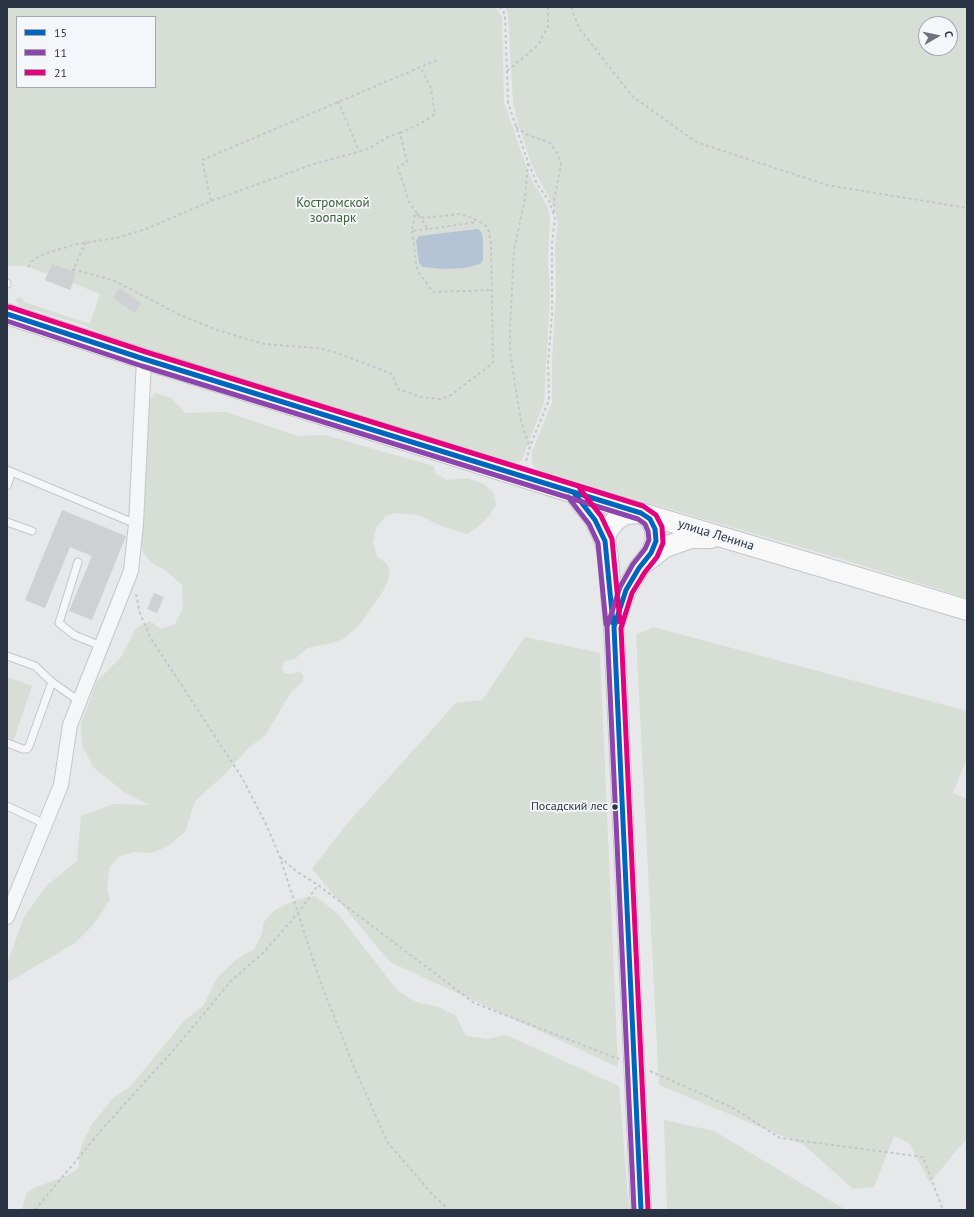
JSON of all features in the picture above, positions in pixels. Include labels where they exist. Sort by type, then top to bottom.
[{"type":"main road","name":"улица Ленина","points":[[7,314],[144,359],[574,493],[967,610]]},
{"type":"main road","points":[[574,493],[595,520],[605,541],[608,558],[614,627],[641,1210]]},
{"type":"main road","points":[[605,541],[607,531],[615,521],[625,514],[641,513],[650,520],[655,529],[656,541],[651,553],[639,568],[626,590],[614,627]]},
{"type":"main road","points":[[639,568],[666,547],[691,538],[723,537]]},
{"type":"street","points":[[7,917],[61,785],[70,725],[131,571],[136,524],[144,359]]},
{"type":"lane","points":[[7,486],[9,471],[136,524]]},
{"type":"lane","points":[[7,522],[32,531]]},
{"type":"lane","points":[[78,562],[59,623],[74,635],[101,646]]},
{"type":"lane","points":[[7,656],[35,666],[52,682],[79,701]]},
{"type":"lane","points":[[7,743],[27,749],[52,682]]},
{"type":"lane","points":[[7,806],[45,824]]},
{"type":"path","points":[[499,7],[503,10],[504,16],[508,103],[528,162],[537,184],[549,201],[555,218]]},
{"type":"path","points":[[507,71],[538,45],[545,35],[548,26],[548,7]]},
{"type":"path","points":[[571,7],[579,28],[632,96],[696,142],[827,185],[967,208]]},
{"type":"path","points":[[211,201],[202,160],[437,60]]},
{"type":"path","points":[[28,266],[39,256],[66,247],[87,242],[116,238],[146,229],[211,201],[311,165],[359,150],[368,149],[388,137],[420,124],[435,114],[431,88],[420,67]]},
{"type":"path","points":[[338,101],[359,150]]},
{"type":"path","points":[[516,127],[526,134],[550,143],[557,153],[561,164],[554,200],[555,218],[552,243],[552,315],[548,362],[549,400],[530,446],[523,477]]},
{"type":"path","points":[[400,133],[407,162],[398,167],[409,202],[415,213],[428,229]]},
{"type":"path","points":[[528,162],[525,199],[517,233],[514,256],[510,352],[520,413],[530,446]]},
{"type":"path","points":[[87,242],[72,270],[115,281],[180,315],[220,331],[264,344],[318,348],[335,352],[392,374],[398,389],[441,399],[451,395],[493,363],[490,234],[484,224],[460,214],[424,218],[415,213]]},
{"type":"path","points":[[415,213],[412,232],[417,270],[433,292],[491,290]]},
{"type":"path","points":[[412,232],[477,222]]},
{"type":"path","points":[[131,571],[140,613],[150,637],[241,776],[265,822],[280,857],[319,978],[354,1067],[388,1143],[432,1194],[448,1210]]},
{"type":"path","points":[[280,857],[296,871],[318,885],[474,1003],[592,1050],[634,1064],[734,1108],[780,1138],[923,1157],[943,1210]]},
{"type":"path","points":[[35,1210],[104,1127],[171,1053],[230,981],[265,951],[298,913],[318,885]]},
{"type":"green space","name":"Костромской зоопарк","points":[[7,7],[495,7],[502,17],[504,103],[531,179],[547,205],[550,216],[548,261],[550,295],[544,402],[522,460],[517,464],[379,423],[172,358],[107,336],[83,325],[18,305],[15,299],[21,297],[24,302],[90,324],[100,294],[73,283],[70,290],[45,280],[48,274],[25,266],[7,266]]},
{"type":"green space","points":[[505,7],[967,7],[967,598],[838,558],[538,471],[535,468],[532,462],[532,452],[552,403],[552,361],[556,292],[555,244],[558,225],[555,209],[533,168],[518,124],[513,102],[508,14]]},
{"type":"green space","points":[[155,393],[171,398],[185,413],[226,412],[298,436],[325,435],[434,466],[436,474],[447,480],[467,478],[484,484],[494,493],[496,505],[489,516],[478,527],[467,534],[439,525],[419,515],[396,513],[386,516],[376,528],[373,543],[377,556],[387,564],[390,573],[385,588],[361,623],[345,638],[333,643],[307,648],[295,659],[284,661],[282,669],[285,673],[292,674],[299,671],[303,675],[303,681],[291,692],[265,736],[249,747],[226,773],[195,801],[185,832],[168,846],[152,853],[133,852],[118,857],[109,869],[107,889],[110,900],[94,924],[75,943],[7,983],[7,964],[24,917],[46,886],[77,861],[81,816],[114,804],[149,805],[124,792],[93,767],[82,745],[81,724],[97,681],[121,657],[136,628],[150,621],[161,629],[175,624],[183,609],[182,585],[165,570],[152,563],[142,551],[138,520],[147,403]]},
{"type":"green space","points":[[653,627],[967,711],[967,758],[953,793],[967,799],[967,1138],[930,1183],[909,1143],[894,1136],[874,1187],[853,1189],[804,1145],[659,1085],[636,635]]},
{"type":"green space","points":[[525,637],[600,653],[618,1067],[390,962],[312,869],[345,826],[456,703],[482,700]]},
{"type":"green space","points":[[7,677],[32,686],[13,742],[7,740]]},
{"type":"green space","points":[[315,896],[338,914],[397,990],[416,1002],[439,1007],[456,1016],[466,1036],[487,1039],[506,1035],[619,1086],[629,1210],[22,1210],[26,1194],[36,1187],[67,1176],[79,1168],[79,1155],[83,1142],[92,1124],[113,1098],[130,1087],[184,1021],[203,1006],[218,977],[236,960],[254,949],[261,936],[264,922],[275,910],[298,899]]},
{"type":"green space","points":[[664,1120],[714,1131],[846,1210],[667,1210]]},
{"type":"water","points":[[478,229],[482,233],[483,240],[483,260],[480,264],[465,268],[442,269],[423,267],[419,263],[416,241],[419,236]]},
{"type":"building","points":[[52,264],[76,273],[70,290],[45,280]]},
{"type":"building","points":[[119,288],[141,303],[135,313],[113,298]]},
{"type":"building","points":[[62,510],[126,536],[92,620],[69,611],[92,556],[70,547],[45,608],[25,600]]},
{"type":"building","points":[[154,593],[164,597],[157,613],[147,609]]},
{"type":"transit line","name":"21","points":[[9,307],[146,352],[643,506],[656,515],[662,527],[663,543],[657,557],[645,572],[632,593],[621,628],[648,1210]]},
{"type":"transit line","name":"15","points":[[7,314],[144,359],[641,513],[650,519],[655,529],[656,541],[651,553],[639,568],[626,590],[614,627],[641,1210]]},
{"type":"transit line","name":"11","points":[[7,321],[142,366],[638,519],[645,524],[648,531],[649,540],[645,549],[633,564],[620,587],[607,627],[634,1210]]},
{"type":"transit line","name":"21","points":[[580,489],[601,516],[612,539],[620,622]]},
{"type":"transit line","name":"15","points":[[574,493],[595,520],[605,541],[613,623]]},
{"type":"transit line","name":"11","points":[[568,497],[589,524],[598,543],[606,624]]},
{"type":"place","name":"Посадский лес","points":[[615,807]]}]
